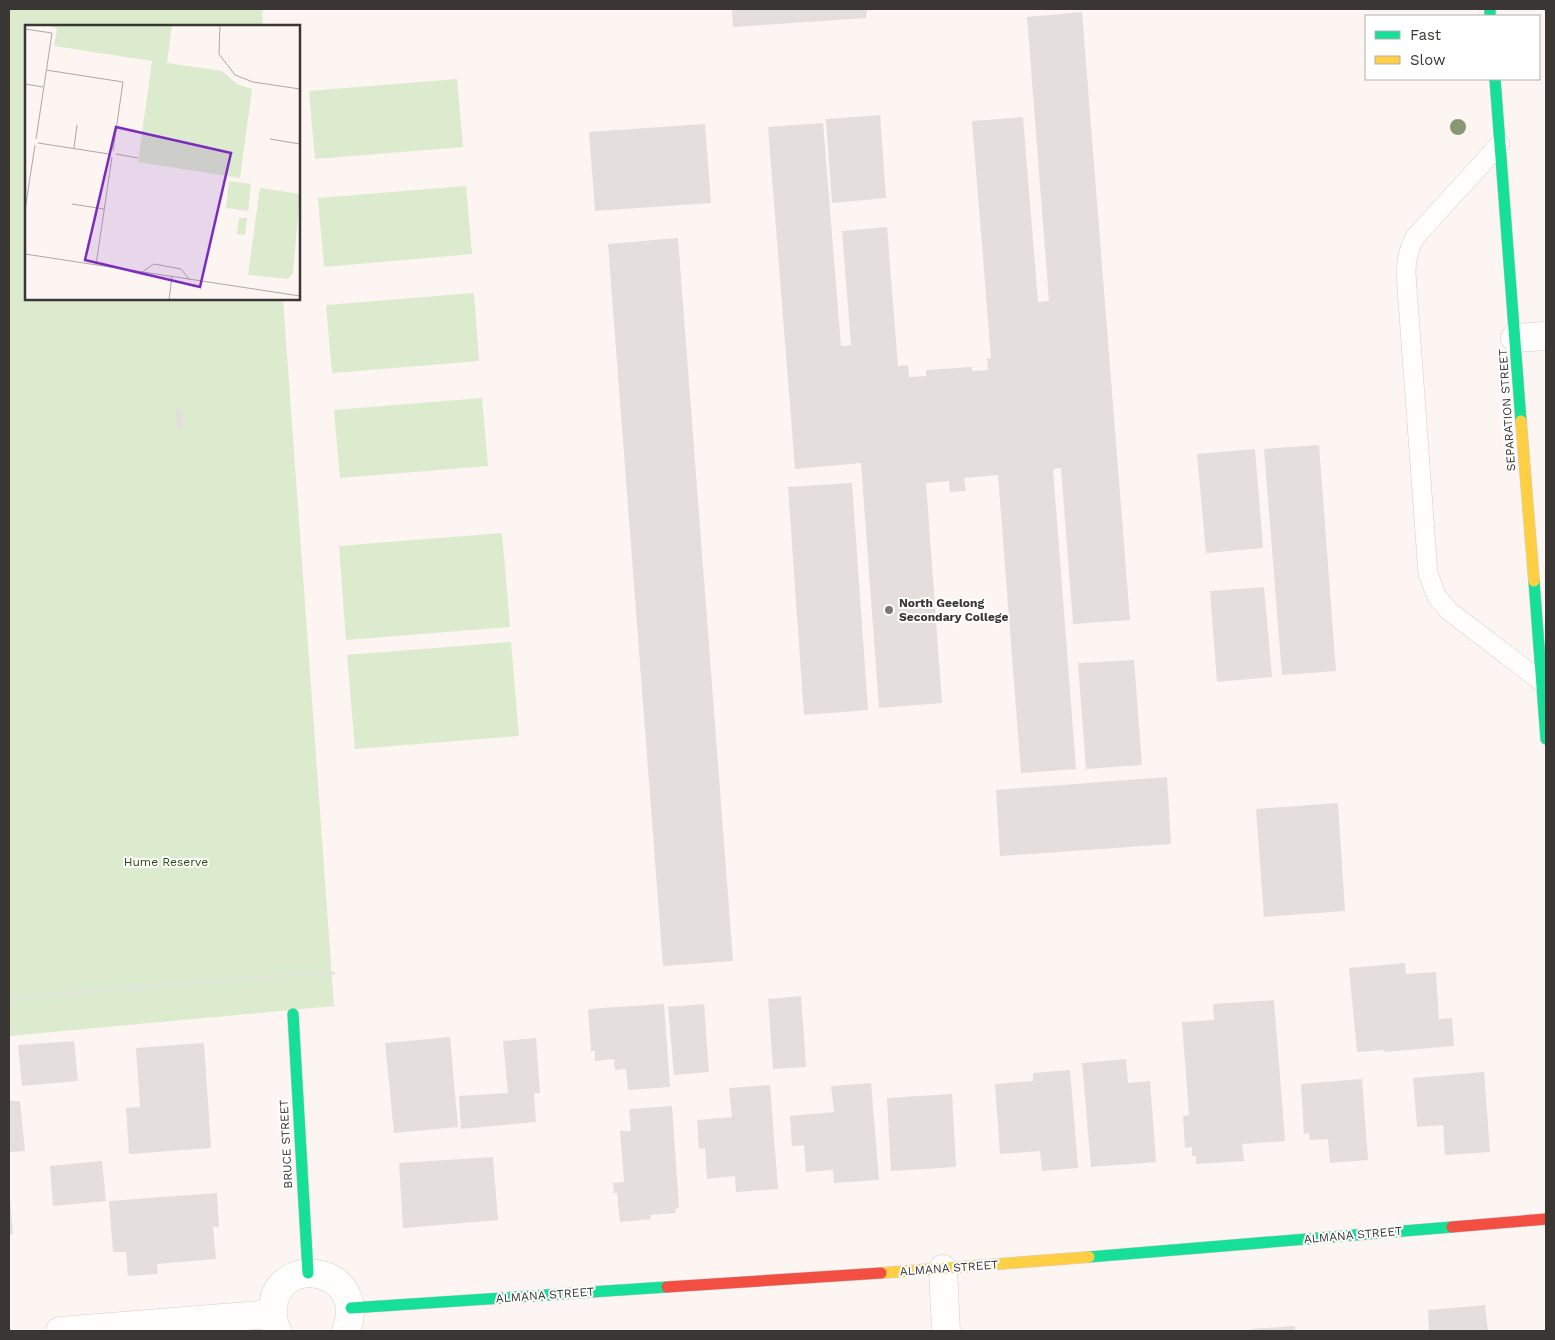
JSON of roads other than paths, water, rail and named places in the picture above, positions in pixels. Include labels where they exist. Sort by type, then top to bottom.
[{"type":"street","name":"SEPARATION STREET","points":[[1495,80],[1546,738]]},
{"type":"street","points":[[1515,338],[1546,336]]},
{"type":"street","name":"BRUCE STREET","points":[[293,1014],[308,1273]]},
{"type":"street","name":"ALMANA STREET","points":[[348,1320],[942,1268],[1546,1219]]},
{"type":"street","points":[[942,1268],[946,1331]]},
{"type":"street","points":[[60,1331],[275,1323],[273,1302],[282,1286],[296,1275],[308,1273],[320,1273],[331,1278],[341,1286],[347,1296],[348,1320]]},
{"type":"lane","points":[[1500,144],[1416,236],[1406,258],[1428,574],[1437,597],[1449,612],[1542,682]]},
{"type":"place","name":"North Geelong Secondary College","points":[[889,610]]},
{"type":"park label","name":"Hume Reserve","points":[[166,862]]}]
